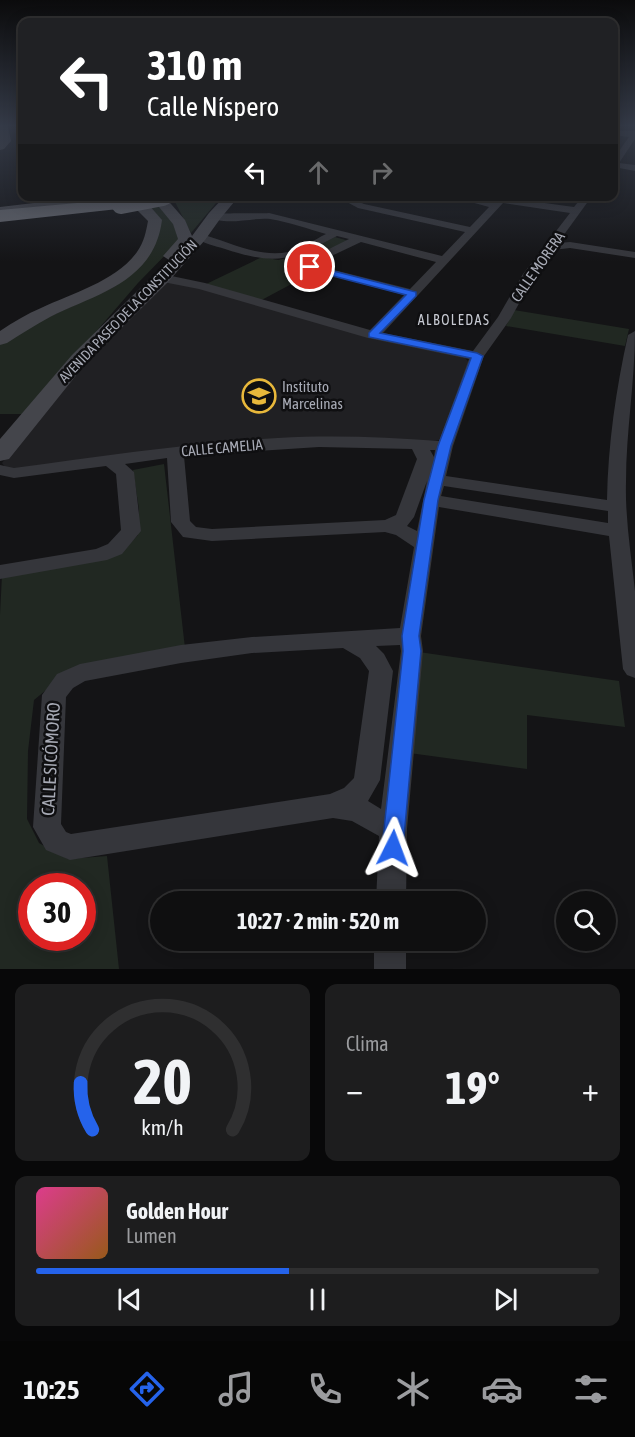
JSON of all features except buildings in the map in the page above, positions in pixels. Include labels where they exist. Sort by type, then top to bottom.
[{"type":"highway","points":[[1,214],[135,201]]},
{"type":"street","points":[[85,211],[140,201]]},
{"type":"street","points":[[146,201],[155,220],[155,232]]},
{"type":"street","points":[[79,359],[116,313],[186,240],[180,223],[147,201]]},
{"type":"street","name":"AVENIDA PASEO DE LA CONSTITUCIÓN","points":[[0,454],[79,359],[162,278],[200,237],[214,216],[228,201]]},
{"type":"street","points":[[350,201],[361,206],[471,230]]},
{"type":"street","points":[[373,335],[501,201],[583,204]]},
{"type":"street","points":[[559,201],[583,204]]},
{"type":"street","name":"CALLE MORERA","points":[[391,891],[393,830],[412,651],[410,636],[431,500],[445,446],[477,356],[504,318],[527,277],[583,204]]},
{"type":"street","points":[[1,214],[85,211],[122,214],[137,220],[155,232]]},
{"type":"street","points":[[214,216],[246,218],[269,216],[444,260]]},
{"type":"street","name":"AVENIDA PASEO DE LA CONSTITUCIÓN","points":[[0,339],[46,312],[92,294],[132,267],[155,232]]},
{"type":"street","points":[[200,237],[256,254],[277,256],[292,254],[336,233]]},
{"type":"street","points":[[359,239],[319,258],[310,267],[412,294]]},
{"type":"street","points":[[557,240],[635,249]]},
{"type":"street","points":[[557,240],[570,245],[635,255]]},
{"type":"street","points":[[162,278],[201,286],[373,335],[477,356]]},
{"type":"street","points":[[635,335],[619,419],[618,507],[618,531],[635,669]]},
{"type":"street","points":[[0,421],[25,424]]},
{"type":"street","name":"CALLE CAMELIA","points":[[5,475],[175,452],[279,443],[445,446]]},
{"type":"street","points":[[175,452],[181,522],[190,533],[212,535],[385,526],[399,523],[409,510],[426,459],[418,444]]},
{"type":"street","points":[[0,572],[100,555],[115,549],[131,531],[125,472],[110,461]]},
{"type":"street","points":[[437,480],[618,507]]},
{"type":"street","points":[[431,500],[618,531]]},
{"type":"street","points":[[385,526],[403,531],[425,545]]},
{"type":"street","name":"CALLE SICÓMORO","points":[[393,830],[356,809],[333,806],[70,847],[56,841],[47,827],[54,695],[65,681],[80,673],[181,654],[252,645],[410,636]]},
{"type":"street","points":[[333,806],[354,797],[363,789],[367,780],[381,671],[378,662],[370,653],[361,646],[346,640]]},
{"type":"street","points":[[390,951],[390,969]]},
{"type":"shaded area","points":[[178,201],[218,201],[191,233],[175,202]]},
{"type":"shaded area","points":[[160,202],[170,213],[179,241],[138,283],[25,414],[0,414],[0,345],[23,329],[114,287],[133,269],[153,240],[149,204]]},
{"type":"shaded area","points":[[335,237],[352,242],[315,257],[301,267],[314,272],[256,303],[202,286],[262,257],[278,260],[297,256]]},
{"type":"shaded area","name":"Instituto Marcelinas","points":[[163,282],[202,286],[465,358],[472,365],[442,440],[272,446],[11,475],[2,463],[87,360]]},
{"type":"shaded area","points":[[514,310],[629,329],[625,346],[506,326]]},
{"type":"shaded area","points":[[164,464],[185,648],[57,681],[34,700],[28,751],[27,819],[39,843],[68,859],[107,856],[119,969],[0,969],[2,575],[124,550],[138,535],[139,509],[133,470]]},
{"type":"shaded area","points":[[412,651],[619,681],[625,727],[527,715],[527,769],[402,752]]},
{"type":"place","name":"Instituto Marcelinas","points":[[259,396]]},
{"type":"district","name":"ALBOLEDAS","points":[[454,320]]},
{"type":"route","points":[[310,267],[412,294],[373,335],[477,356],[445,446],[431,500],[410,636],[412,651],[393,848]]}]
